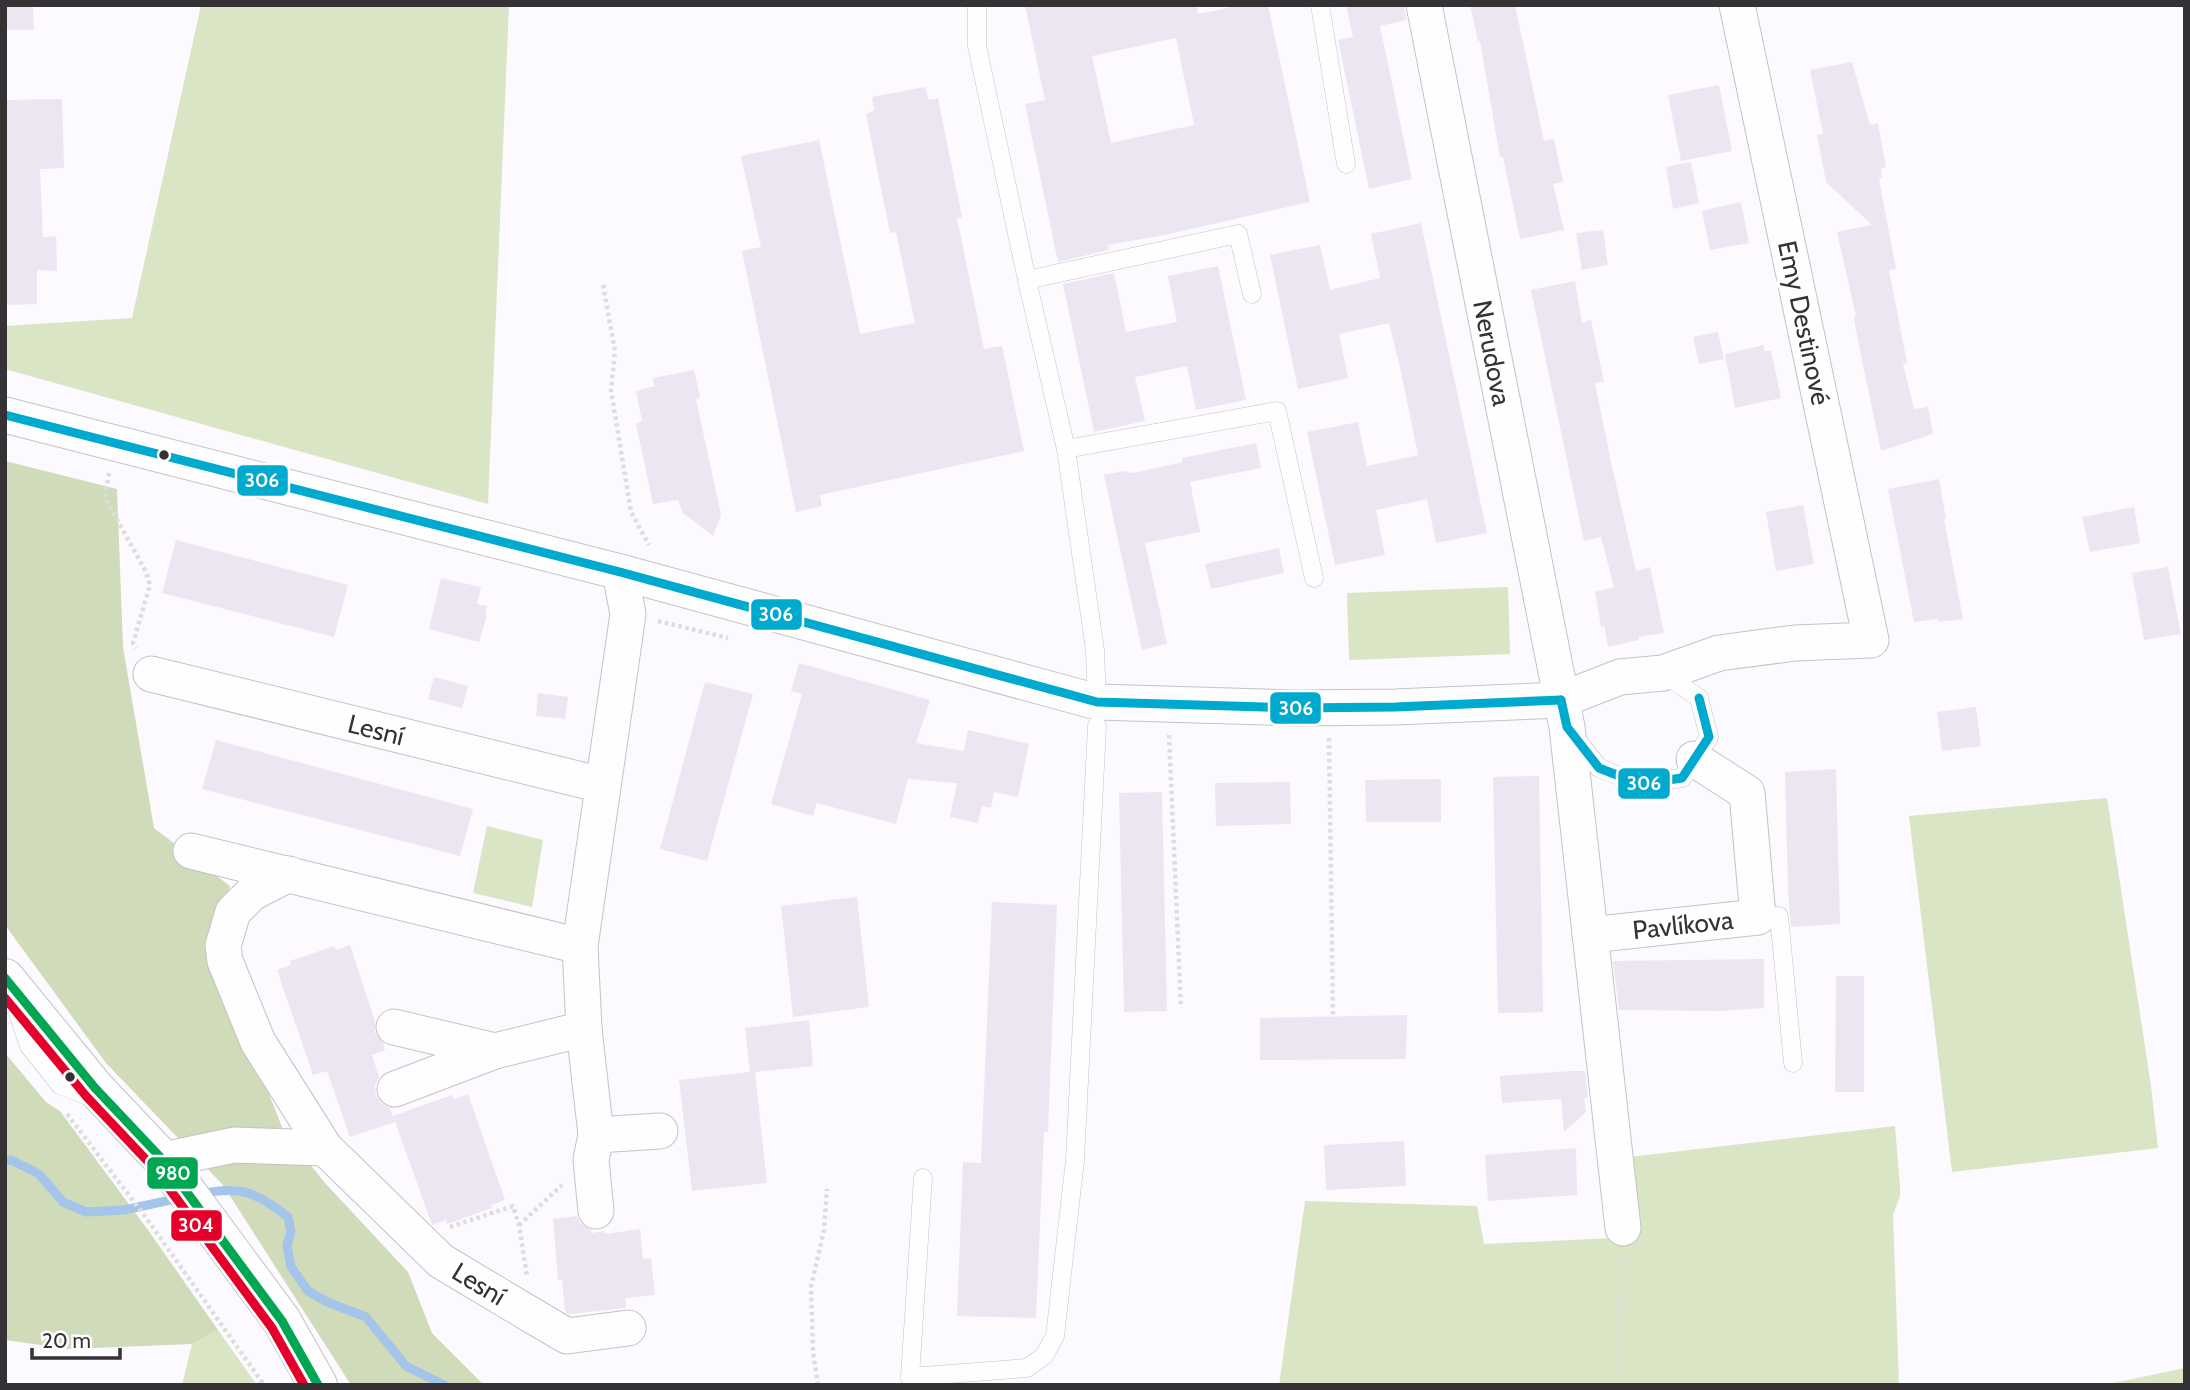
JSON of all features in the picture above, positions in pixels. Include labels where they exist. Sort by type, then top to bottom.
[{"type":"street","name":"Nerudova","points":[[1424,5],[1564,713]]},
{"type":"street","name":"Emy Destinové","points":[[1663,673],[1719,653],[1795,643],[1871,640],[1737,5]]},
{"type":"street","points":[[5,415],[620,572],[1097,714],[1382,707],[1564,713],[1620,677],[1663,673]]},
{"type":"street","points":[[596,1212],[580,946],[628,614],[620,572]]},
{"type":"street","name":"Lesní","points":[[151,674],[602,785]]},
{"type":"street","points":[[1564,713],[1623,1228]]},
{"type":"street","name":"Pavlíkova","points":[[1590,934],[1758,917],[1747,793],[1694,760]]},
{"type":"street","points":[[191,851],[580,946]]},
{"type":"street","name":"Lesní","points":[[289,874],[251,893],[233,912],[223,946],[225,961],[258,1042],[325,1148],[441,1261],[533,1316],[567,1336],[628,1328]]},
{"type":"street","points":[[7,980],[111,1105],[169,1168],[282,1321],[318,1385]]},
{"type":"street","points":[[394,1027],[495,1051]]},
{"type":"street","points":[[395,1089],[495,1051],[584,1028]]},
{"type":"street","points":[[593,1147],[660,1131]]},
{"type":"street","points":[[169,1168],[234,1145],[325,1148]]},
{"type":"lane","points":[[923,1178],[910,1377],[1027,1368],[1044,1356],[1055,1336],[1075,1160],[1097,714],[1095,650],[1066,449],[976,46],[978,5]]},
{"type":"lane","points":[[1320,5],[1346,164]]},
{"type":"lane","points":[[1027,280],[1238,234],[1252,294]]},
{"type":"lane","points":[[1066,449],[1277,411],[1314,578]]},
{"type":"lane","points":[[1564,713],[1599,768],[1640,784],[1682,778],[1709,737],[1699,698],[1663,673]]},
{"type":"lane","points":[[1758,917],[1779,916],[1793,1063]]},
{"type":"path","points":[[603,285],[615,351],[611,390],[631,512],[653,550]]},
{"type":"path","points":[[109,468],[104,498],[146,572],[150,585],[133,643],[151,674]]},
{"type":"path","points":[[1168,727],[1181,1008]]},
{"type":"path","points":[[1329,727],[1333,1017]]},
{"type":"path","points":[[519,1225],[593,1147]]},
{"type":"path","points":[[818,1385],[813,1352],[811,1287],[824,1230],[827,1189]]},
{"type":"path","points":[[129,1194],[264,1385]]},
{"type":"path","points":[[416,1239],[513,1206],[519,1225],[533,1316]]},
{"type":"path","points":[[1622,1385],[1619,1342],[1623,1228]]},
{"type":"green space","points":[[201,5],[509,5],[488,504],[5,369],[5,326],[132,318]]},
{"type":"green space","points":[[5,461],[117,489],[123,647],[154,828],[230,886],[214,940],[238,1016],[284,1132],[325,1183],[408,1272],[432,1333],[484,1385],[351,1385],[223,1185],[106,1063],[5,925]]},
{"type":"green space","points":[[1508,587],[1510,654],[1349,660],[1347,593]]},
{"type":"green space","points":[[2107,798],[2158,1148],[1952,1172],[1909,816]]},
{"type":"green space","points":[[487,826],[543,840],[532,907],[473,893]]},
{"type":"green space","points":[[5,1053],[46,1102],[60,1111],[218,1330],[192,1344],[69,1349],[5,1340]]},
{"type":"green space","points":[[1895,1126],[1900,1187],[1900,1196],[1893,1215],[1899,1385],[1279,1385],[1305,1201],[1477,1206],[1484,1244],[1634,1237],[1629,1157]]},
{"type":"green space","points":[[218,1330],[257,1385],[182,1385],[192,1344]]},
{"type":"green space","points":[[2185,1368],[2185,1385],[2104,1385]]},
{"type":"building","points":[[5,5],[33,5],[34,30],[5,30]]},
{"type":"building","points":[[1025,5],[1197,5],[1198,14],[1242,5],[1268,5],[1310,202],[1108,245],[1109,250],[1058,262],[1025,104],[1045,100]],"holes":[[[1176,38],[1194,125],[1111,143],[1092,56]]]},
{"type":"building","points":[[1346,5],[1404,5],[1406,20],[1380,26],[1412,179],[1369,189],[1338,40],[1353,37]]},
{"type":"building","points":[[1470,5],[1515,5],[1544,141],[1554,139],[1563,182],[1553,184],[1564,230],[1520,239],[1503,157],[1500,157],[1480,41]]},
{"type":"building","points":[[1852,62],[1870,125],[1878,123],[1886,167],[1881,169],[1882,178],[1879,179],[1896,269],[1889,270],[1907,363],[1903,364],[1914,409],[1928,407],[1933,434],[1881,451],[1837,232],[1872,225],[1826,182],[1817,135],[1823,134],[1810,70]]},
{"type":"building","points":[[1719,85],[1732,151],[1681,161],[1668,95]]},
{"type":"building","points":[[925,87],[929,100],[938,98],[962,217],[957,218],[984,349],[1002,346],[1024,451],[820,495],[822,506],[796,512],[742,251],[761,247],[741,156],[819,140],[860,334],[915,323],[896,232],[890,233],[866,114],[874,110],[872,97]]},
{"type":"building","points":[[62,99],[64,168],[40,169],[43,237],[56,236],[57,271],[37,270],[37,304],[5,305],[5,100]]},
{"type":"building","points":[[1691,162],[1699,203],[1673,209],[1666,167]]},
{"type":"building","points":[[1741,202],[1749,243],[1710,250],[1702,211]]},
{"type":"building","points":[[1421,223],[1487,533],[1436,543],[1427,499],[1376,510],[1385,555],[1335,565],[1307,432],[1358,422],[1367,466],[1418,455],[1400,367],[1389,323],[1339,334],[1348,378],[1298,389],[1270,255],[1320,245],[1330,290],[1380,278],[1371,234]]},
{"type":"building","points":[[1603,230],[1608,265],[1582,270],[1576,233]]},
{"type":"building","points":[[1218,266],[1246,400],[1196,410],[1187,366],[1135,377],[1145,421],[1094,432],[1063,284],[1114,273],[1126,332],[1177,322],[1168,276]]},
{"type":"building","points":[[1575,281],[1582,323],[1591,320],[1604,382],[1595,383],[1636,571],[1650,567],[1664,633],[1639,637],[1639,640],[1608,647],[1604,626],[1601,627],[1595,592],[1614,587],[1601,537],[1584,541],[1531,290]]},
{"type":"building","points":[[1718,332],[1724,359],[1699,364],[1693,337]]},
{"type":"building","points":[[1764,345],[1764,351],[1771,351],[1781,398],[1735,408],[1725,354]]},
{"type":"building","points":[[694,370],[700,397],[696,399],[721,515],[713,536],[683,513],[678,500],[653,504],[636,424],[642,421],[636,391],[655,386],[653,378]]},
{"type":"building","points":[[1256,443],[1261,468],[1190,482],[1200,532],[1145,543],[1167,644],[1142,650],[1104,475],[1124,471],[1133,473],[1183,462],[1182,458]]},
{"type":"building","points":[[1939,479],[1963,619],[1914,622],[1888,489]]},
{"type":"building","points":[[1803,505],[1814,564],[1776,571],[1766,512]]},
{"type":"building","points":[[2134,507],[2140,543],[2090,552],[2082,517]]},
{"type":"building","points":[[176,540],[348,585],[334,637],[162,593]]},
{"type":"building","points":[[1279,548],[1284,573],[1211,589],[1205,564]]},
{"type":"building","points":[[2168,567],[2181,634],[2144,640],[2132,573]]},
{"type":"building","points":[[441,578],[481,587],[477,604],[487,606],[487,615],[479,642],[429,629]]},
{"type":"building","points":[[799,663],[930,700],[916,743],[964,751],[968,730],[1029,744],[1018,797],[994,792],[991,808],[982,806],[978,823],[950,817],[957,783],[908,779],[896,824],[817,803],[813,816],[771,804],[802,694],[791,691]]},
{"type":"building","points":[[434,677],[468,686],[462,708],[428,699]]},
{"type":"building","points":[[705,682],[753,694],[707,861],[660,849]]},
{"type":"building","points":[[538,693],[568,697],[565,719],[536,716]]},
{"type":"building","points":[[1976,707],[1981,746],[1942,751],[1937,712]]},
{"type":"building","points":[[216,740],[473,809],[460,856],[202,789]]},
{"type":"building","points":[[1836,769],[1840,924],[1791,927],[1785,772]]},
{"type":"building","points":[[1539,776],[1543,1012],[1498,1013],[1493,777]]},
{"type":"building","points":[[1441,779],[1441,822],[1366,822],[1365,780]]},
{"type":"building","points":[[1290,782],[1291,824],[1216,826],[1215,783]]},
{"type":"building","points":[[1162,792],[1167,1011],[1124,1012],[1119,793]]},
{"type":"building","points":[[857,897],[869,1007],[793,1017],[781,906]]},
{"type":"building","points":[[992,902],[1057,905],[1048,1132],[1044,1132],[1036,1318],[957,1316],[963,1162],[981,1163]]},
{"type":"building","points":[[350,945],[375,1021],[375,1033],[385,1050],[372,1055],[379,1077],[375,1085],[376,1095],[382,1104],[390,1108],[395,1122],[350,1137],[327,1071],[313,1075],[277,970],[291,965],[290,961],[334,946],[336,950]]},
{"type":"building","points":[[1764,959],[1764,1008],[1721,1011],[1619,1010],[1613,961]]},
{"type":"building","points":[[1836,976],[1864,976],[1864,1092],[1835,1092]]},
{"type":"building","points":[[1407,1015],[1406,1059],[1260,1060],[1260,1018]]},
{"type":"building","points":[[809,1020],[813,1066],[755,1072],[767,1183],[692,1191],[679,1080],[750,1072],[745,1028]]},
{"type":"building","points":[[1585,1071],[1588,1098],[1584,1098],[1586,1112],[1564,1132],[1561,1099],[1502,1103],[1500,1076]]},
{"type":"building","points":[[468,1094],[505,1200],[491,1205],[492,1208],[447,1224],[446,1220],[432,1225],[393,1116],[452,1095],[454,1099]]},
{"type":"building","points":[[1404,1141],[1406,1186],[1326,1190],[1324,1145]]},
{"type":"building","points":[[1576,1148],[1577,1195],[1488,1201],[1485,1155]]},
{"type":"building","points":[[577,1216],[580,1223],[591,1230],[591,1233],[604,1231],[605,1234],[640,1229],[643,1259],[651,1258],[655,1295],[625,1298],[626,1308],[570,1314],[565,1312],[562,1280],[558,1280],[553,1219]]},
{"type":"waterway","points":[[5,1161],[11,1160],[39,1174],[63,1202],[86,1212],[124,1210],[180,1198]]},
{"type":"waterway","points":[[201,1194],[227,1190],[248,1193],[288,1217],[291,1232],[287,1245],[291,1267],[308,1291],[327,1302],[366,1317],[406,1366],[444,1385]]},
{"type":"transit line","name":"306","points":[[5,415],[620,572],[1097,702],[1294,708],[1561,700]]},
{"type":"transit line","name":"306","points":[[1561,700],[1567,727],[1599,768],[1640,784],[1682,778],[1709,737],[1699,698]]},
{"type":"transit line","name":"980","points":[[5,978],[95,1088],[163,1160],[282,1321],[318,1385]]},
{"type":"transit line","name":"304","points":[[5,998],[86,1096],[154,1168],[272,1328],[304,1385]]}]
